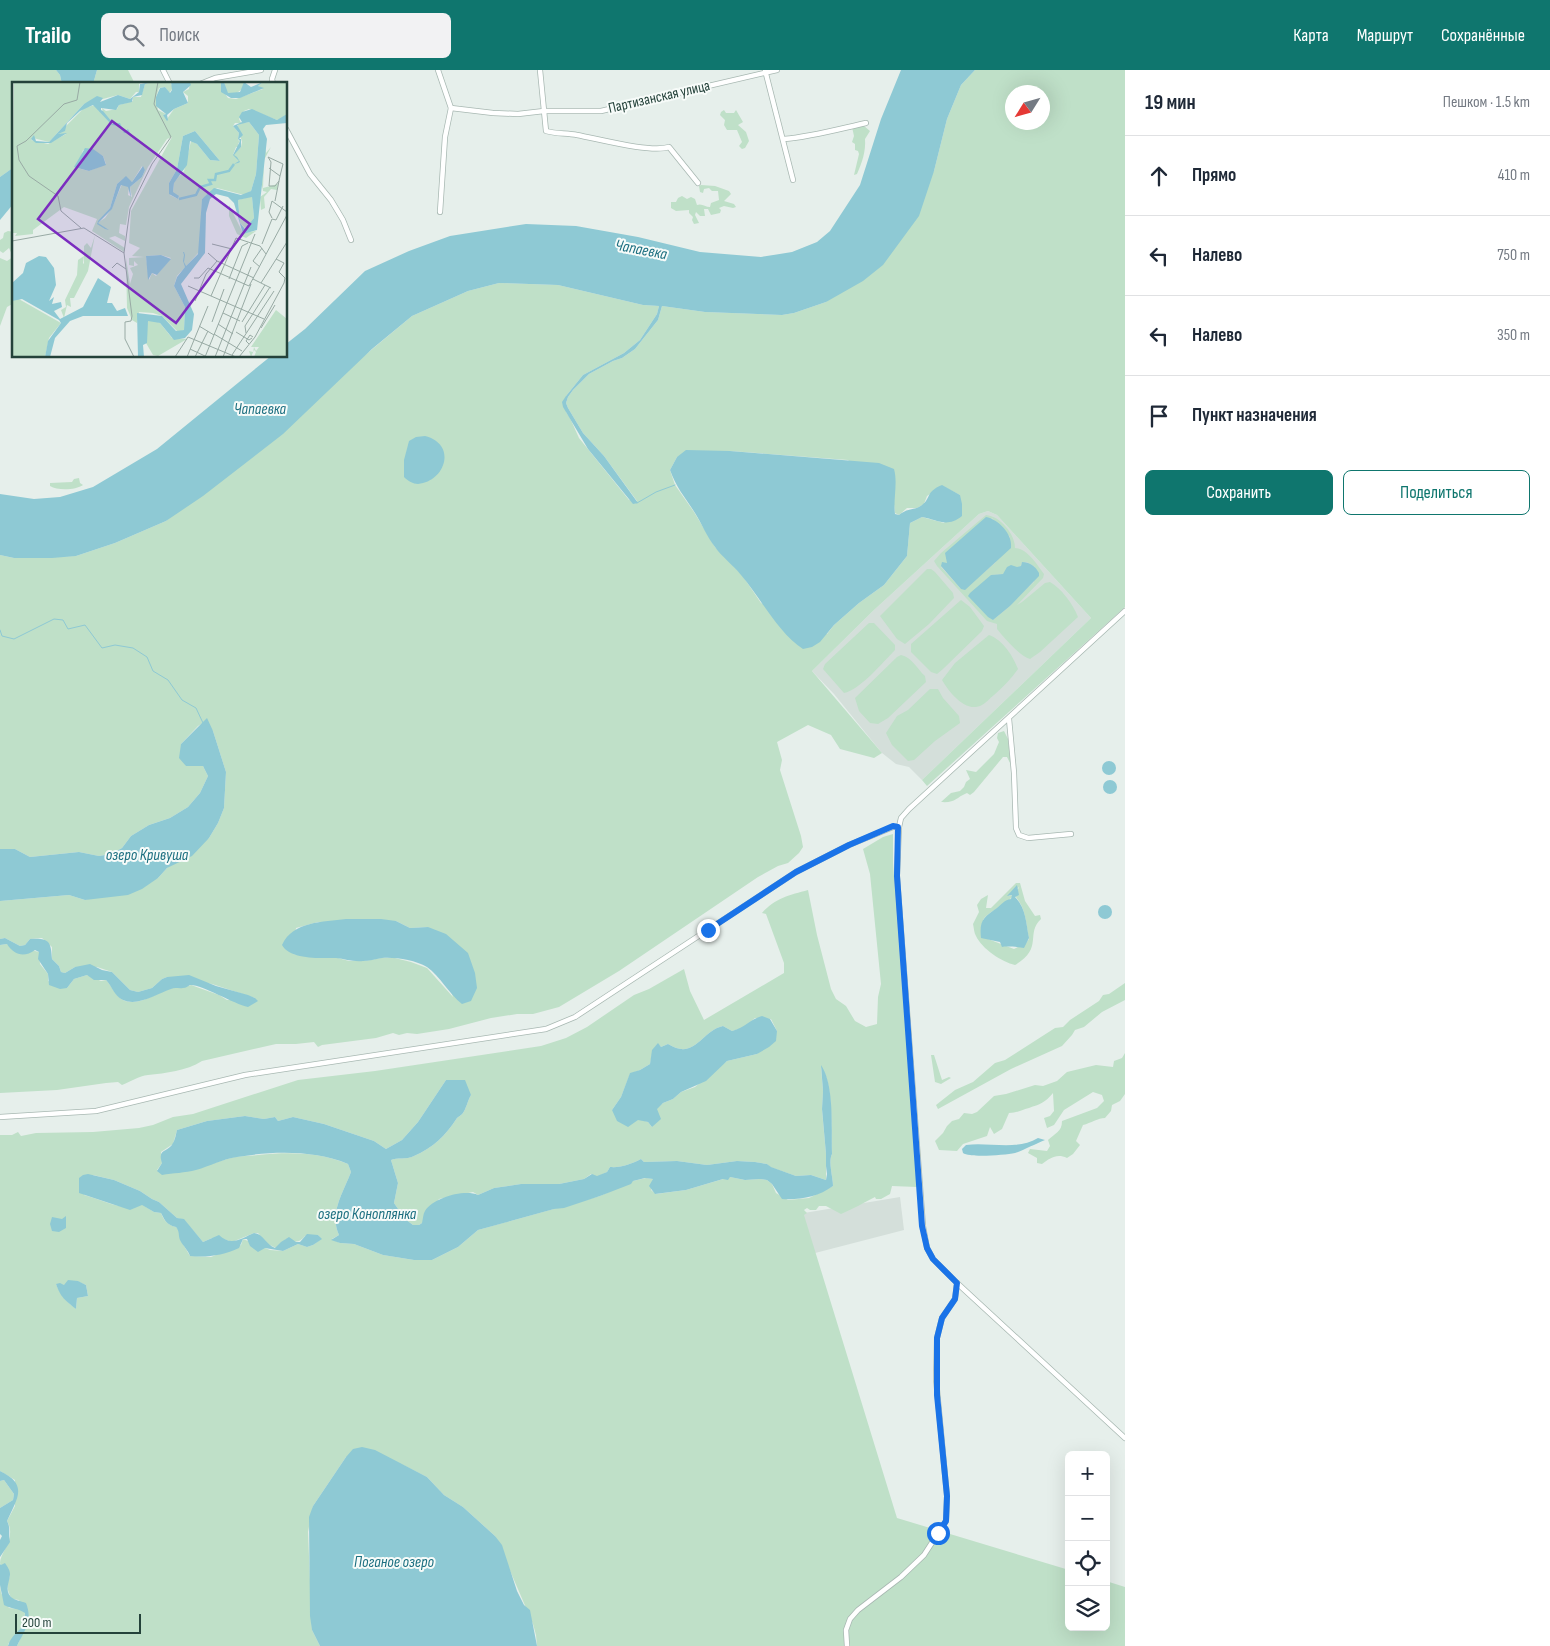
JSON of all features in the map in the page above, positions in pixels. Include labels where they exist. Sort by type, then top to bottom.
[{"type":"street","points":[[163,70],[169,82]]},
{"type":"street","points":[[205,82],[215,78],[261,70]]},
{"type":"street","points":[[273,82],[275,70]]},
{"type":"street","points":[[438,70],[450,108],[445,137],[440,212]]},
{"type":"street","points":[[540,70],[546,132],[578,135],[638,147],[659,149],[669,147],[698,183]]},
{"type":"street","name":"Партизанская улица","points":[[450,108],[493,114],[601,111],[766,71],[777,70]]},
{"type":"street","points":[[766,71],[793,180]]},
{"type":"street","points":[[784,139],[802,138],[821,132],[866,123]]},
{"type":"street","points":[[288,132],[310,174],[340,214],[351,240]]},
{"type":"street","points":[[1125,611],[901,818],[898,827],[897,876],[922,1226],[927,1248],[933,1259],[957,1283],[1125,1438]]},
{"type":"street","points":[[1009,719],[1014,773],[1016,828],[1020,835],[1028,838],[1070,834]]},
{"type":"street","points":[[0,1117],[96,1111],[245,1075],[546,1029],[575,1017],[796,872],[849,845],[893,826],[898,827]]},
{"type":"street","points":[[847,1646],[846,1630],[850,1619],[858,1610],[900,1578],[924,1556],[946,1521],[947,1496],[936,1379],[937,1338],[942,1318],[955,1299],[957,1283]]},
{"type":"shaded area","points":[[988,511],[997,515],[1091,618],[922,780],[909,767],[896,764],[882,753],[834,694],[812,671],[874,610],[979,514]]},
{"type":"shaded area","points":[[900,1197],[904,1230],[638,1299],[618,1244]]},
{"type":"green space","points":[[0,70],[56,70],[60,75],[62,82],[12,82],[12,168],[0,177]]},
{"type":"green space","points":[[97,70],[128,70],[134,82],[94,82]]},
{"type":"green space","points":[[975,70],[1125,70],[1125,607],[927,786],[922,780],[1091,618],[997,515],[988,511],[979,514],[874,610],[812,671],[882,753],[874,758],[840,749],[831,735],[808,725],[777,742],[782,760],[780,770],[801,836],[803,847],[799,853],[788,863],[778,866],[758,877],[619,971],[559,1007],[533,1014],[517,1014],[491,1018],[449,1029],[417,1034],[407,1033],[399,1035],[393,1033],[376,1038],[318,1047],[314,1042],[276,1044],[202,1061],[176,1071],[145,1076],[122,1085],[118,1082],[57,1090],[0,1093],[0,945],[7,944],[39,952],[40,964],[48,974],[48,981],[67,988],[74,979],[87,975],[101,981],[106,980],[118,996],[129,1002],[142,1001],[172,988],[191,985],[219,995],[227,1000],[255,998],[212,984],[176,977],[167,977],[152,988],[138,992],[130,990],[112,972],[97,967],[75,967],[65,973],[61,972],[59,966],[52,959],[52,947],[42,938],[30,939],[25,945],[20,946],[5,938],[0,939],[0,901],[69,895],[85,900],[158,878],[167,868],[209,838],[224,808],[226,772],[213,731],[203,723],[181,744],[186,766],[203,766],[208,776],[200,793],[188,807],[170,818],[149,825],[131,836],[122,848],[111,854],[99,856],[79,852],[30,857],[15,849],[0,849],[0,555],[14,558],[76,556],[115,543],[166,521],[412,316],[468,291],[499,283],[558,285],[643,305],[659,306],[657,314],[640,340],[624,353],[583,375],[566,396],[566,403],[573,390],[589,374],[622,358],[635,349],[658,320],[662,306],[705,312],[782,315],[826,302],[934,171],[947,119],[961,85]],"holes":[[[566,403],[583,433],[604,456],[637,501],[629,500],[579,438],[566,412]],[[730,451],[848,460],[894,504],[895,513],[899,515],[907,508],[917,508],[924,504],[927,496],[942,486],[960,495],[944,523],[922,517],[910,523],[907,556],[884,585],[859,603],[834,625],[827,634],[761,603],[742,575],[715,547],[675,485],[670,470],[677,457]],[[396,921],[410,928],[428,927],[453,997],[427,968],[411,962],[395,958],[349,961],[338,958],[293,954],[296,928],[318,922]]]},
{"type":"green space","points":[[724,110],[726,113],[734,113],[736,110],[743,122],[738,125],[746,132],[749,141],[745,148],[742,149],[739,146],[742,142],[737,130],[727,130],[724,125],[725,120],[720,115]]},
{"type":"green space","points":[[864,126],[870,131],[865,139],[861,166],[857,174],[854,175],[859,154],[855,150],[855,144],[852,142],[854,136],[852,127]]},
{"type":"green space","points":[[699,186],[715,186],[729,191],[731,194],[724,201],[734,204],[736,207],[724,206],[719,208],[721,210],[720,213],[711,215],[708,209],[704,209],[705,216],[700,216],[696,212],[695,215],[699,223],[694,224],[689,210],[676,211],[671,208],[671,202],[676,202],[682,196],[687,199],[691,197],[695,199],[697,205],[700,204],[708,207],[710,207],[711,203],[719,200],[718,191],[712,191],[709,188],[704,189],[703,193],[700,192]]},
{"type":"green space","points":[[12,232],[12,255],[9,248],[3,253],[0,251],[0,240],[3,238],[4,233]]},
{"type":"green space","points":[[0,258],[7,261],[12,258],[12,304],[7,307],[0,326]]},
{"type":"green space","points":[[79,478],[80,483],[83,485],[76,488],[62,489],[50,486],[50,483],[72,482],[74,479]]},
{"type":"green space","points":[[986,515],[991,516],[1001,522],[1010,532],[1015,548],[1028,554],[1044,574],[1043,578],[1017,605],[1045,583],[1050,582],[1066,597],[1078,617],[1030,659],[1017,651],[997,629],[997,624],[987,621],[937,566],[934,561]],"holes":[[[992,518],[1010,537],[995,563],[968,586],[961,589],[941,567]],[[1022,562],[1027,562],[1035,567],[1034,582],[993,620],[991,575],[1003,574],[1006,571],[1021,566]]]},
{"type":"green space","points":[[927,569],[935,572],[953,593],[954,598],[929,624],[905,644],[897,639],[880,616]]},
{"type":"green space","points":[[961,600],[970,607],[984,626],[982,631],[937,674],[931,672],[911,652],[911,644]]},
{"type":"green space","points":[[869,623],[874,623],[895,645],[895,650],[857,687],[844,693],[823,669],[825,664]]},
{"type":"green space","points":[[989,635],[1007,649],[1018,669],[1004,686],[985,703],[976,707],[970,707],[954,696],[942,680],[955,663]]},
{"type":"green space","points":[[901,655],[908,658],[914,664],[925,676],[926,682],[888,718],[878,724],[870,723],[859,711],[855,698]]},
{"type":"green space","points":[[930,689],[938,689],[943,698],[959,716],[960,723],[935,741],[914,760],[908,761],[892,745],[886,733],[897,716],[908,710]]},
{"type":"green space","points":[[1004,731],[1008,739],[1011,765],[1007,757],[1003,757],[970,795],[967,793],[953,801],[941,802],[951,793],[960,791],[964,787],[970,779],[966,770],[976,772],[994,754],[999,742],[997,738],[998,733]]},
{"type":"green space","points":[[893,834],[893,863],[917,1187],[892,1186],[890,1194],[881,1199],[876,1199],[875,1197],[841,1214],[826,1206],[819,1206],[816,1210],[807,1208],[804,1210],[807,1213],[804,1215],[897,1518],[1065,1569],[1065,1631],[1110,1631],[1110,1582],[1125,1587],[1125,1646],[537,1646],[533,1624],[495,1536],[463,1507],[444,1495],[427,1477],[403,1465],[346,1457],[313,1506],[308,1532],[312,1630],[320,1646],[17,1646],[29,1621],[19,1600],[12,1599],[10,1596],[8,1582],[10,1576],[0,1563],[10,1533],[7,1521],[15,1506],[15,1480],[0,1471],[0,1135],[12,1135],[18,1132],[21,1136],[36,1133],[93,1132],[139,1128],[173,1117],[193,1114],[298,1080],[375,1071],[541,1046],[566,1038],[587,1027],[634,995],[649,989],[684,969],[690,991],[704,1020],[784,973],[784,963],[766,914],[762,913],[778,900],[808,890],[817,935],[831,989],[836,999],[846,1006],[855,1021],[866,1027],[877,1024],[878,997],[881,984],[870,874],[863,849],[883,837]],"holes":[[[755,1018],[771,1019],[777,1031],[757,1054],[727,1061],[695,1087],[681,1092],[673,1099],[663,1103],[656,1109],[652,1127],[648,1122],[612,1110],[621,1097],[630,1074],[650,1064],[653,1050],[658,1044],[661,1047],[668,1044],[685,1049],[691,1047],[715,1029],[723,1026],[732,1031],[743,1028]],[[821,1067],[825,1074],[830,1096],[833,1186],[809,1198],[788,1200],[776,1193],[772,1184],[767,1180],[745,1180],[730,1177],[686,1190],[656,1194],[651,1190],[653,1179],[646,1178],[633,1181],[600,1196],[478,1230],[458,1247],[432,1260],[414,1260],[383,1255],[354,1244],[340,1243],[332,1239],[339,1235],[336,1227],[336,1211],[351,1172],[348,1164],[337,1160],[304,1154],[270,1154],[235,1157],[188,1170],[157,1170],[162,1163],[161,1152],[173,1144],[177,1130],[207,1121],[245,1116],[264,1119],[275,1117],[278,1121],[293,1117],[324,1124],[374,1141],[386,1149],[402,1140],[418,1122],[446,1080],[471,1095],[463,1114],[457,1118],[444,1135],[421,1153],[411,1157],[391,1160],[398,1183],[394,1203],[405,1219],[413,1225],[422,1223],[439,1199],[473,1192],[478,1195],[494,1188],[521,1184],[559,1184],[584,1179],[591,1174],[597,1177],[607,1172],[610,1167],[626,1165],[641,1159],[644,1162],[677,1161],[707,1165],[737,1161],[755,1162],[767,1164],[770,1167],[796,1176],[811,1175],[826,1180]],[[93,1175],[114,1180],[140,1191],[159,1202],[177,1218],[184,1220],[203,1242],[212,1238],[232,1242],[258,1233],[266,1243],[276,1248],[286,1239],[296,1242],[305,1236],[318,1235],[321,1239],[307,1247],[298,1244],[283,1251],[270,1250],[243,1239],[241,1245],[211,1257],[190,1256],[180,1239],[179,1230],[167,1222],[161,1213],[154,1212],[141,1204],[135,1207],[121,1207],[84,1195]],[[77,1281],[86,1285],[88,1296],[77,1298],[76,1309],[64,1298],[56,1284],[64,1285]]]},
{"type":"green space","points":[[1016,883],[1020,883],[1025,901],[1035,916],[1040,915],[1041,919],[1034,930],[1032,947],[1029,953],[1015,965],[993,954],[983,946],[975,935],[973,924],[979,912],[977,905],[981,899],[988,895],[986,908],[991,908]],"holes":[[[1019,887],[1015,896],[1023,911],[1029,939],[1026,943],[1014,949],[988,939],[983,920],[1007,902],[1013,895],[1008,896]]]},
{"type":"green space","points":[[1125,983],[1125,1000],[1102,1012],[1084,1027],[1075,1030],[1062,1046],[1011,1069],[938,1109],[936,1105],[955,1090],[973,1082],[995,1063],[1005,1060],[1055,1028],[1063,1027],[1070,1020],[1099,1001],[1103,995],[1109,994]]},
{"type":"green space","points":[[1125,1053],[1125,1094],[1120,1101],[1112,1105],[1111,1111],[1105,1118],[1083,1125],[1076,1141],[1080,1145],[1067,1158],[1057,1156],[1042,1164],[1037,1163],[1037,1158],[1028,1153],[1030,1149],[1047,1151],[1050,1146],[1048,1140],[1059,1130],[1062,1121],[1097,1108],[1104,1101],[1102,1095],[1093,1092],[1064,1110],[1054,1125],[1047,1128],[1044,1118],[1050,1116],[1054,1111],[1053,1093],[1039,1104],[1009,1113],[1002,1129],[994,1134],[990,1127],[987,1136],[963,1144],[957,1151],[939,1150],[935,1141],[952,1121],[959,1119],[964,1113],[972,1114],[977,1112],[994,1096],[1035,1085],[1043,1086],[1057,1081],[1067,1072],[1096,1065],[1113,1067],[1114,1061],[1122,1058]]},
{"type":"green space","points":[[931,1055],[934,1055],[942,1080],[951,1078],[941,1084],[935,1082]]},
{"type":"green space","points":[[4,1480],[14,1494],[13,1500],[0,1508],[0,1481]]},
{"type":"green space","points":[[0,1585],[1,1593],[9,1608],[25,1612],[24,1625],[8,1646],[0,1646]]},
{"type":"water","points":[[56,70],[97,70],[94,82],[62,82],[60,75]]},
{"type":"water","name":"Чапаевка","points":[[901,70],[975,70],[961,85],[947,119],[934,171],[919,216],[883,265],[863,281],[826,302],[794,313],[782,315],[705,312],[662,306],[658,320],[635,349],[622,358],[589,374],[568,397],[566,403],[568,408],[583,433],[604,456],[638,503],[633,504],[588,449],[563,407],[562,402],[583,375],[624,353],[640,340],[657,314],[659,306],[643,305],[558,285],[499,283],[468,291],[412,316],[372,349],[283,434],[203,496],[166,521],[115,543],[76,556],[14,558],[0,555],[0,494],[34,499],[60,497],[93,487],[157,449],[269,358],[288,358],[288,342],[305,329],[365,271],[409,251],[450,236],[526,224],[576,226],[638,237],[700,252],[761,257],[792,252],[817,242],[830,231],[860,185],[881,119]]},
{"type":"water","points":[[12,168],[12,205],[0,220],[0,177]]},
{"type":"water","points":[[425,436],[435,440],[441,446],[444,462],[441,470],[435,476],[428,481],[416,484],[404,477],[404,460],[409,441],[416,437]]},
{"type":"water","points":[[686,450],[730,451],[879,463],[894,469],[896,480],[895,514],[899,515],[919,507],[925,503],[933,490],[942,485],[960,495],[962,516],[952,522],[922,517],[910,523],[907,556],[884,585],[859,603],[834,625],[820,642],[812,647],[803,649],[785,634],[741,575],[718,551],[678,488],[670,470],[677,457]]},
{"type":"water","points":[[986,517],[991,518],[1004,528],[1010,538],[1011,548],[965,590],[961,589],[941,566],[942,562],[947,563],[945,553]]},
{"type":"water","points":[[1022,562],[1034,566],[1039,576],[1010,606],[993,620],[968,596],[991,575],[1003,574],[1007,567],[1011,565],[1021,566]]},
{"type":"water","name":"озеро Кривуша","points":[[207,718],[226,772],[224,808],[209,838],[192,856],[167,868],[158,878],[142,889],[128,895],[85,900],[69,895],[0,901],[0,849],[15,849],[30,857],[79,852],[99,856],[111,854],[122,848],[131,836],[149,825],[170,818],[188,807],[200,793],[208,776],[203,766],[186,766],[179,758],[181,744]]},
{"type":"water","points":[[1106,761],[1112,761],[1116,768],[1112,775],[1106,775],[1102,771],[1102,765]]},
{"type":"water","points":[[1107,780],[1113,780],[1117,787],[1113,794],[1107,794],[1103,790],[1103,784]]},
{"type":"water","points":[[1017,885],[1019,895],[1015,897],[1023,911],[1029,938],[1024,948],[1002,947],[1000,942],[981,938],[983,920],[1003,902],[1011,899],[1012,895],[1007,896]]},
{"type":"water","points":[[1102,905],[1108,905],[1112,912],[1108,919],[1102,919],[1098,915],[1098,909]]},
{"type":"water","points":[[346,919],[396,921],[410,928],[428,927],[446,934],[468,953],[475,973],[477,988],[471,1001],[462,1004],[432,971],[417,962],[393,958],[352,961],[336,958],[306,957],[286,950],[282,945],[293,931],[301,927],[319,922]]},
{"type":"water","points":[[5,938],[20,946],[25,945],[30,939],[45,940],[50,944],[52,959],[59,966],[61,972],[65,973],[75,967],[90,964],[102,970],[112,972],[130,990],[138,992],[152,988],[167,977],[189,975],[216,986],[248,995],[258,1001],[248,1007],[190,985],[184,988],[172,988],[141,1001],[129,1002],[117,996],[106,980],[94,980],[87,975],[74,979],[67,988],[60,989],[49,985],[48,974],[38,959],[39,952],[35,950],[23,955],[16,953],[7,944],[0,945],[0,939]]},
{"type":"water","points":[[762,1016],[770,1019],[777,1031],[776,1041],[769,1047],[757,1054],[727,1061],[706,1081],[681,1092],[673,1099],[663,1103],[657,1109],[661,1119],[652,1127],[648,1122],[638,1120],[628,1127],[617,1121],[612,1110],[621,1097],[630,1073],[650,1064],[652,1050],[658,1043],[661,1047],[668,1044],[685,1049],[697,1043],[715,1029],[723,1026],[732,1031]]},
{"type":"water","name":"озеро Коноплянка","points":[[821,1065],[830,1096],[833,1186],[821,1193],[802,1198],[782,1199],[767,1180],[745,1180],[730,1177],[728,1180],[723,1179],[686,1190],[655,1194],[649,1186],[653,1179],[645,1178],[564,1208],[554,1209],[478,1230],[458,1247],[432,1260],[414,1260],[383,1255],[354,1244],[331,1240],[339,1235],[336,1227],[336,1211],[351,1172],[348,1164],[335,1159],[307,1154],[279,1153],[232,1158],[188,1172],[162,1175],[157,1171],[162,1163],[161,1155],[173,1143],[177,1130],[207,1121],[245,1116],[264,1119],[275,1117],[278,1121],[293,1117],[324,1124],[374,1141],[386,1149],[402,1140],[418,1122],[446,1080],[465,1080],[471,1095],[463,1114],[457,1118],[444,1135],[433,1145],[414,1156],[391,1160],[398,1183],[394,1203],[405,1219],[413,1225],[422,1223],[424,1212],[429,1206],[449,1196],[465,1193],[478,1195],[494,1188],[521,1184],[559,1184],[584,1179],[592,1174],[597,1176],[607,1172],[610,1167],[626,1165],[641,1159],[644,1162],[677,1161],[707,1165],[737,1161],[755,1162],[767,1164],[796,1176],[811,1175],[826,1180]]},
{"type":"water","points":[[1038,1138],[1045,1140],[1010,1154],[967,1155],[963,1153],[962,1149],[966,1145],[975,1144],[1021,1144]]},
{"type":"water","points":[[88,1174],[114,1180],[140,1191],[159,1202],[177,1218],[184,1219],[203,1242],[219,1235],[223,1239],[232,1241],[254,1233],[260,1235],[275,1248],[289,1237],[296,1242],[300,1242],[307,1234],[318,1235],[322,1239],[307,1247],[298,1244],[283,1251],[265,1248],[258,1252],[250,1246],[247,1239],[243,1239],[239,1248],[227,1252],[209,1256],[190,1256],[180,1240],[176,1227],[170,1225],[161,1213],[154,1212],[142,1205],[130,1210],[79,1193],[79,1178]]},
{"type":"water","points":[[66,1216],[66,1228],[59,1232],[52,1231],[50,1224],[52,1217],[62,1219]]},
{"type":"water","points":[[68,1280],[78,1281],[86,1285],[88,1296],[77,1298],[76,1309],[60,1293],[56,1284],[64,1285]]},
{"type":"water","name":"Поганое озеро","points":[[362,1447],[375,1450],[427,1477],[444,1495],[463,1507],[495,1536],[502,1545],[517,1591],[524,1605],[530,1610],[537,1646],[320,1646],[312,1630],[310,1616],[309,1517],[313,1506],[346,1457],[353,1449]]},
{"type":"water","points":[[0,1471],[15,1481],[18,1493],[7,1521],[10,1542],[0,1557],[0,1540],[2,1536],[0,1534],[0,1508],[13,1500],[14,1494],[4,1480],[0,1481]]},
{"type":"water","points":[[5,1563],[10,1573],[9,1594],[14,1599],[26,1603],[29,1615],[27,1625],[17,1646],[8,1646],[12,1637],[24,1625],[25,1613],[4,1605],[0,1585],[0,1564]]},
{"type":"waterway","points":[[637,503],[656,492],[675,485]]},
{"type":"waterway","points":[[0,630],[2,636],[14,639],[54,619],[63,620],[68,629],[85,625],[102,648],[115,645],[133,648],[147,657],[153,671],[168,680],[182,700],[196,708],[203,723]]},
{"type":"route","points":[[708,930],[796,872],[849,845],[893,826],[898,827],[897,876],[922,1226],[927,1248],[933,1259],[957,1283],[955,1299],[942,1318],[937,1338],[937,1395],[947,1496],[946,1521],[938,1533]]}]
